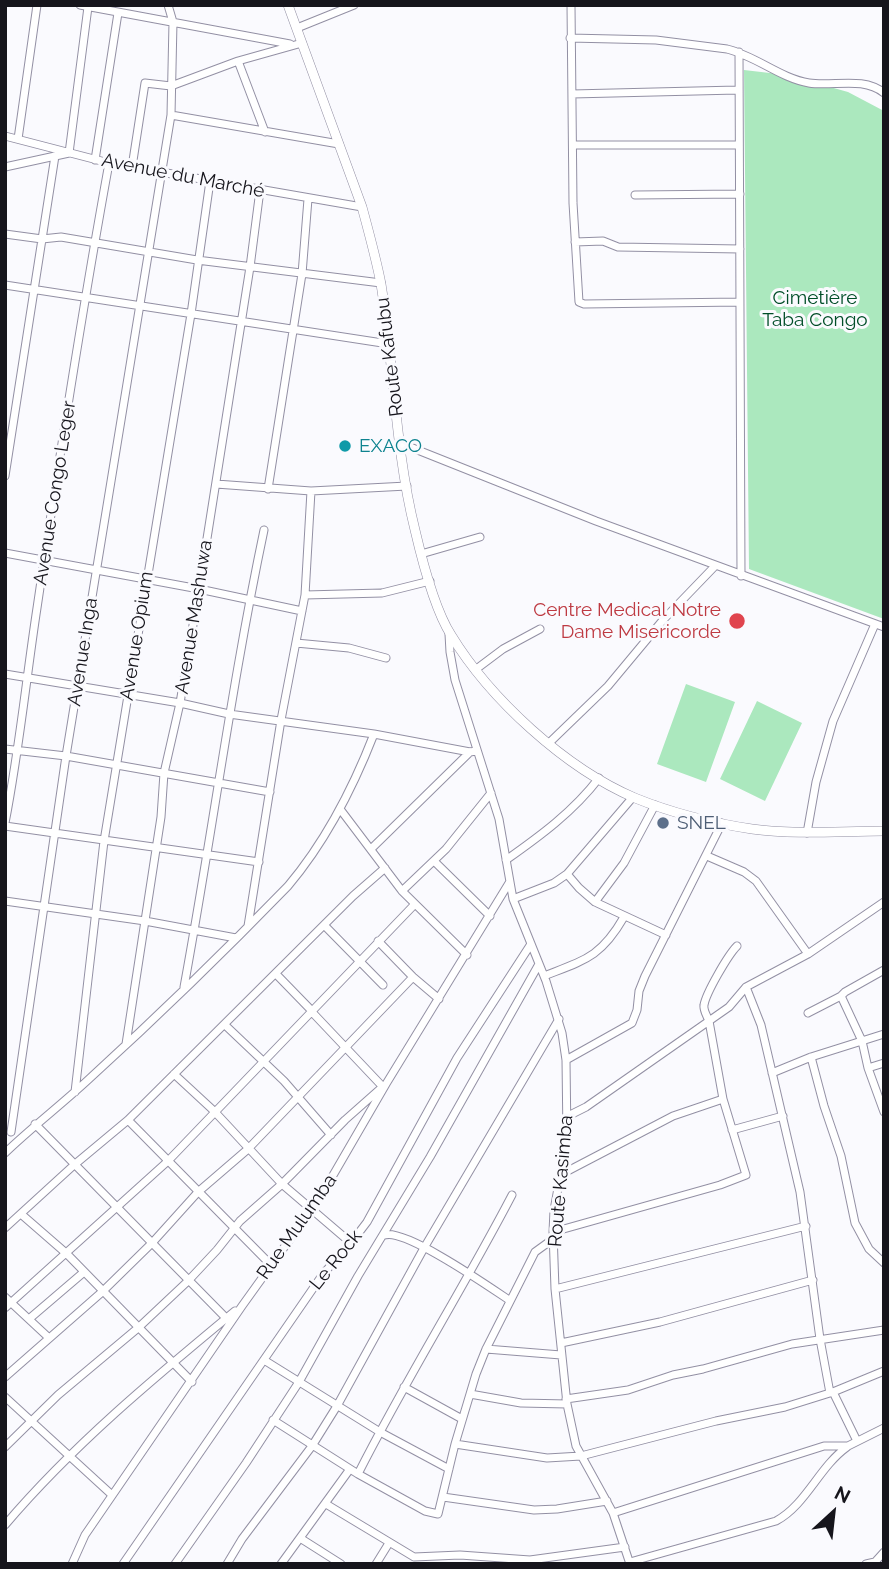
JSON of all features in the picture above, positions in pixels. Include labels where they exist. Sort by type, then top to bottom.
[{"type":"main road","name":"Route Kafubu","points":[[288,5],[297,28],[298,44],[362,207],[381,283],[400,443],[414,529],[449,634],[475,670],[549,743],[599,778],[633,797],[693,817],[752,829],[807,833],[884,831]]},
{"type":"street","points":[[18,139],[37,5]]},
{"type":"street","name":"Avenue Inga","points":[[8,1132],[95,570],[171,115],[173,22],[168,5]]},
{"type":"street","points":[[570,5],[575,242],[579,302],[740,302]]},
{"type":"street","points":[[5,167],[69,153],[84,6],[298,44]]},
{"type":"street","points":[[297,28],[351,6]]},
{"type":"street","points":[[95,160],[118,13]]},
{"type":"street","points":[[570,38],[656,40],[739,52],[799,81],[812,84],[868,84],[884,93]]},
{"type":"street","points":[[132,167],[143,86],[147,83],[171,86],[238,61],[298,44]]},
{"type":"street","points":[[739,52],[737,90],[740,194],[741,576]]},
{"type":"street","points":[[238,61],[265,132]]},
{"type":"street","points":[[572,94],[737,90]]},
{"type":"street","points":[[171,115],[339,144]]},
{"type":"street","name":"Avenue du Marché","points":[[5,136],[109,163],[362,207]]},
{"type":"street","points":[[573,145],[738,145]]},
{"type":"street","points":[[5,476],[55,156]]},
{"type":"street","name":"Avenue Congo Leger","points":[[5,825],[19,750],[26,676],[44,559],[109,163]]},
{"type":"street","name":"Avenue Opium","points":[[75,1092],[104,841],[191,314],[210,181]]},
{"type":"street","name":"Avenue Mashuwa","points":[[126,1044],[157,849],[164,774],[180,703],[199,589],[260,190]]},
{"type":"street","points":[[635,195],[740,194]]},
{"type":"street","points":[[268,489],[302,274],[308,199]]},
{"type":"street","points":[[5,234],[42,239],[61,237],[197,260],[381,283]]},
{"type":"street","points":[[575,242],[603,242],[618,247],[740,249]]},
{"type":"street","points":[[5,285],[389,344]]},
{"type":"street","points":[[400,443],[741,576],[884,627]]},
{"type":"street","points":[[403,461],[417,450]]},
{"type":"street","points":[[216,484],[311,491],[407,486]]},
{"type":"street","points":[[248,927],[281,720],[305,595],[311,491]]},
{"type":"street","points":[[184,988],[208,855],[229,714],[264,530]]},
{"type":"street","points":[[421,554],[480,537]]},
{"type":"street","points":[[5,553],[302,611]]},
{"type":"street","points":[[549,743],[608,686],[663,620],[715,566]]},
{"type":"street","points":[[305,595],[382,593],[430,581]]},
{"type":"street","points":[[807,833],[816,782],[833,720],[875,624]]},
{"type":"street","points":[[475,670],[517,640],[540,629]]},
{"type":"street","name":"Route Kasimba","points":[[449,634],[455,680],[473,751],[499,819],[513,899],[559,1019],[566,1060],[568,1116],[553,1236],[555,1289],[566,1401],[571,1431],[581,1456],[613,1513],[630,1563]]},
{"type":"street","points":[[296,643],[349,648],[386,658]]},
{"type":"street","points":[[5,674],[180,703],[229,714],[473,751]]},
{"type":"street","points":[[5,1153],[126,1044],[248,927],[302,869],[356,780],[374,734]]},
{"type":"street","points":[[5,749],[116,764],[271,792]]},
{"type":"street","points":[[372,848],[473,751]]},
{"type":"street","points":[[506,860],[563,817],[583,799],[599,778]]},
{"type":"street","points":[[402,891],[434,861],[491,793]]},
{"type":"street","points":[[513,899],[554,883],[567,874],[633,797]]},
{"type":"street","points":[[595,902],[624,863],[655,805]]},
{"type":"street","points":[[340,808],[402,891],[467,955]]},
{"type":"street","points":[[566,1060],[632,1023],[642,984],[722,823]]},
{"type":"street","points":[[5,825],[259,862]]},
{"type":"street","points":[[707,856],[744,872],[756,881],[808,954]]},
{"type":"street","points":[[434,861],[490,916]]},
{"type":"street","points":[[5,1228],[128,1120],[385,868]]},
{"type":"street","points":[[567,874],[595,902],[666,936]]},
{"type":"street","name":"Rue Mulumba","points":[[72,1564],[85,1535],[310,1211],[384,1085],[510,882]]},
{"type":"street","points":[[5,901],[195,929],[236,938]]},
{"type":"street","points":[[568,1116],[586,1107],[729,1007],[746,987],[808,954],[884,902]]},
{"type":"street","points":[[48,1337],[7,1302],[66,1254],[168,1161],[415,904]]},
{"type":"street","points":[[544,976],[596,954],[624,917]]},
{"type":"street","points":[[325,926],[383,985]]},
{"type":"street","points":[[378,941],[439,999]]},
{"type":"street","name":"Le Rock","points":[[123,1564],[323,1274],[351,1243],[378,1202],[457,1058],[531,944]]},
{"type":"street","points":[[273,1420],[358,1475],[431,1514],[438,1514],[462,1419],[486,1349],[535,1252],[553,1236],[746,1175],[723,1099],[709,1021],[704,1009],[720,971],[737,946]]},
{"type":"street","points":[[175,1564],[299,1382],[539,964]]},
{"type":"street","points":[[808,1013],[884,970]]},
{"type":"street","points":[[5,1447],[30,1421],[188,1281],[233,1229],[384,1085],[345,1048],[276,974]]},
{"type":"street","points":[[5,1377],[102,1292],[152,1243],[198,1192],[248,1149],[413,977]]},
{"type":"street","points":[[746,987],[761,1025],[783,1116],[806,1226],[820,1339],[831,1393],[857,1441]]},
{"type":"street","points":[[841,996],[862,1041],[868,1068],[884,1112]]},
{"type":"street","points":[[226,1564],[312,1446],[337,1406],[424,1248],[559,1019]]},
{"type":"street","points":[[225,1025],[284,1082],[331,1135]]},
{"type":"street","points":[[772,1073],[811,1057],[884,1034]]},
{"type":"street","points":[[811,1057],[841,1156],[855,1223],[869,1250],[884,1263]]},
{"type":"street","points":[[868,1068],[884,1063]]},
{"type":"street","points":[[174,1074],[214,1111],[310,1211],[351,1243]]},
{"type":"street","points":[[561,1175],[673,1116],[723,1099]]},
{"type":"street","points":[[732,1130],[783,1116]]},
{"type":"street","points":[[128,1120],[271,1265]]},
{"type":"street","points":[[35,1124],[226,1318]]},
{"type":"street","points":[[8,1132],[26,1133]]},
{"type":"street","points":[[358,1475],[435,1329],[470,1274],[512,1195]]},
{"type":"street","points":[[21,1214],[66,1254],[192,1382]]},
{"type":"street","points":[[555,1289],[806,1226]]},
{"type":"street","points":[[384,1235],[392,1234],[424,1248],[509,1300]]},
{"type":"street","points":[[29,1319],[84,1272]]},
{"type":"street","points":[[561,1343],[660,1322],[813,1280]]},
{"type":"street","points":[[5,1525],[68,1456],[242,1306]]},
{"type":"street","points":[[470,1394],[521,1403],[566,1401],[628,1390],[673,1375],[820,1339],[884,1330]]},
{"type":"street","points":[[486,1349],[561,1355]]},
{"type":"street","points":[[264,1360],[380,1432],[449,1469]]},
{"type":"street","points":[[455,1444],[547,1458],[581,1456],[716,1420],[769,1411],[831,1393],[884,1371]]},
{"type":"street","points":[[404,1387],[462,1419]]},
{"type":"street","points":[[5,1397],[112,1495]]},
{"type":"street","points":[[630,1563],[776,1521],[790,1511],[834,1457],[848,1446],[884,1428]]},
{"type":"street","points":[[613,1513],[824,1446],[848,1446]]},
{"type":"street","points":[[281,1564],[350,1469]]},
{"type":"street","points":[[443,1497],[534,1510],[607,1501]]},
{"type":"street","points":[[326,1504],[414,1557],[460,1555],[530,1560],[625,1547]]},
{"type":"street","points":[[300,1538],[341,1564]]},
{"type":"street","points":[[376,1564],[389,1543]]},
{"type":"street","points":[[866,1564],[875,1562],[884,1552]]},
{"type":"green space","name":"Cimetière Taba Congo","points":[[744,70],[787,75],[848,92],[884,111],[884,619],[749,569]]},
{"type":"green space","points":[[686,684],[735,702],[706,782],[657,764]]},
{"type":"green space","points":[[757,701],[802,723],[765,801],[720,779]]},
{"type":"place","name":"EXACO","points":[[345,446]]},
{"type":"place","name":"Centre Medical Notre Dame Misericorde","points":[[737,621]]},
{"type":"place","name":"SNEL","points":[[663,823]]}]
